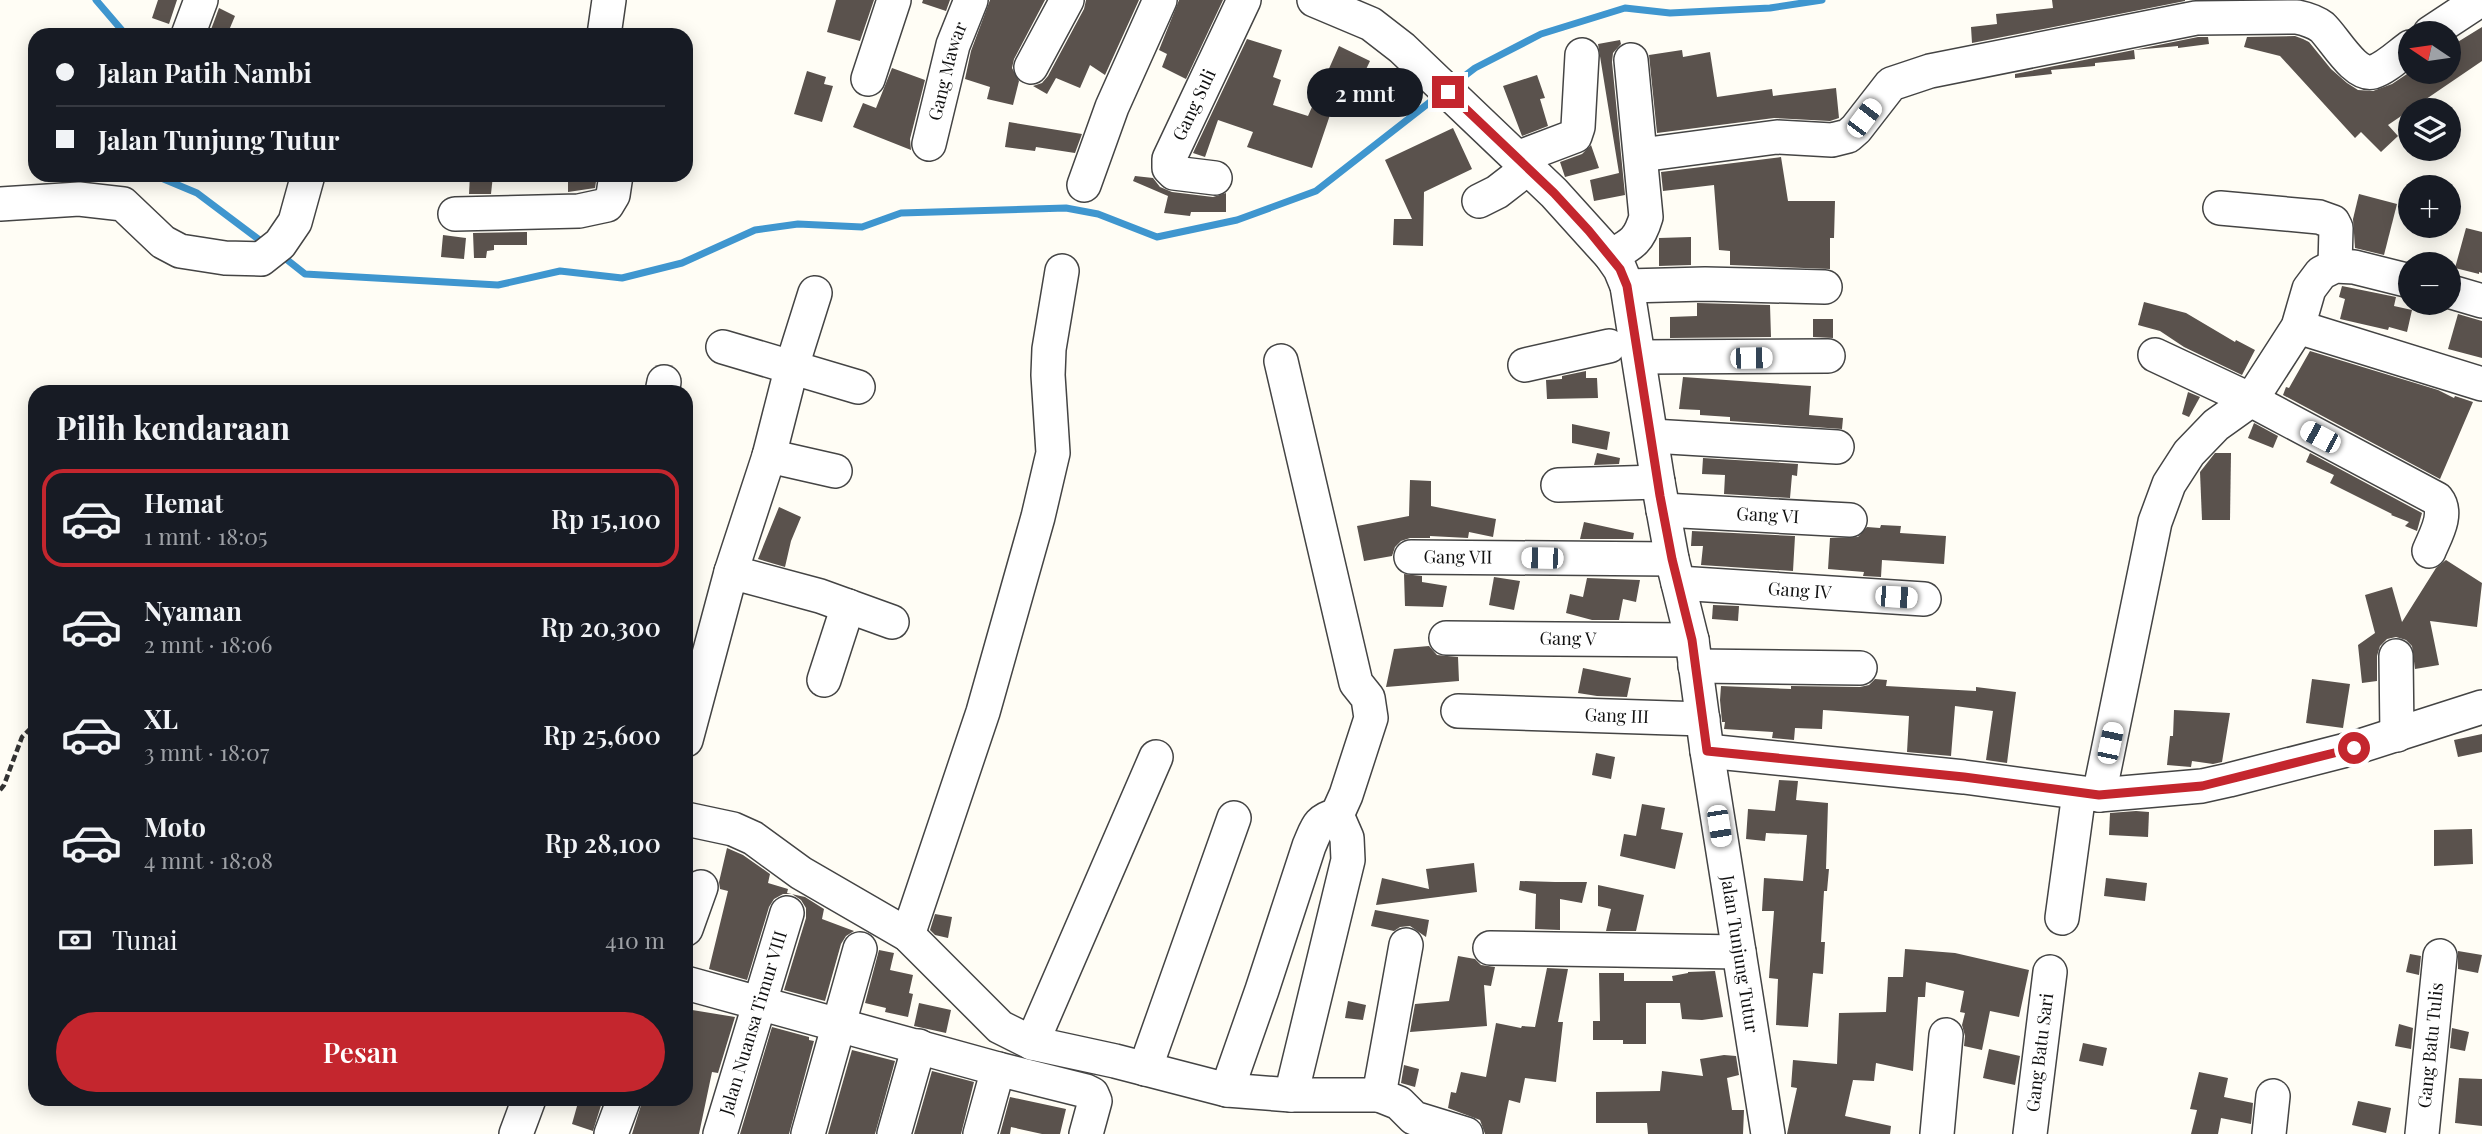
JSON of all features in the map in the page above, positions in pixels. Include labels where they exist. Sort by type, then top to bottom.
[{"type":"street","points":[[191,28],[201,0]]},
{"type":"street","points":[[605,28],[609,0]]},
{"type":"street","points":[[868,79],[894,0]]},
{"type":"street","name":"Gang Mawar","points":[[929,144],[953,45],[971,0]]},
{"type":"street","points":[[1031,67],[1067,0]]},
{"type":"street","points":[[1084,185],[1112,107],[1160,0]]},
{"type":"street","name":"Gang Suli","points":[[1214,178],[1174,173],[1169,168],[1169,159],[1244,0]]},
{"type":"street","name":"Jalan Tunjung Tutur","points":[[1314,0],[1371,24],[1402,48],[1554,193],[1611,256],[1627,286],[1624,352],[1652,436],[1669,501],[1675,571],[1694,653],[1768,1134]]},
{"type":"street","points":[[2448,21],[2480,0]]},
{"type":"street","points":[[1641,155],[1777,137],[1832,140],[1848,136],[1891,84],[1903,79],[1930,71],[2196,18],[2297,17],[2311,20],[2322,28],[2357,68],[2365,72],[2375,72],[2398,56]]},
{"type":"street","points":[[1479,201],[1497,192],[1522,163],[1575,136],[1578,128],[1582,55]]},
{"type":"street","points":[[1611,256],[1635,242],[1642,232],[1646,217],[1631,60]]},
{"type":"street","points":[[0,204],[79,199],[123,205],[163,242],[180,251],[225,258],[261,259],[280,244],[295,222],[306,182]]},
{"type":"street","points":[[455,214],[588,209],[607,205],[613,195],[615,182]]},
{"type":"street","points":[[2220,208],[2319,217],[2333,222],[2336,228],[2334,266]]},
{"type":"street","points":[[2062,918],[2155,522],[2169,484],[2200,440],[2250,400],[2298,327],[2309,289],[2321,273],[2334,266],[2367,270],[2398,278]]},
{"type":"street","points":[[908,935],[983,712],[1053,453],[1049,362],[1062,271]]},
{"type":"street","points":[[1627,286],[1705,284],[1825,287]]},
{"type":"street","points":[[693,714],[731,572],[769,456],[792,366],[815,293]]},
{"type":"street","points":[[2461,294],[2482,300]]},
{"type":"street","points":[[2298,327],[2482,384]]},
{"type":"street","points":[[723,346],[858,387]]},
{"type":"street","points":[[1525,365],[1624,352],[1828,356]]},
{"type":"street","points":[[2155,355],[2250,400],[2437,499],[2442,505],[2443,513],[2428,551]]},
{"type":"street","points":[[1281,361],[1356,682],[1367,698],[1371,718],[1337,815],[1347,838],[1348,860],[1291,1095]]},
{"type":"street","points":[[1652,436],[1837,447]]},
{"type":"street","points":[[769,456],[835,471]]},
{"type":"street","name":"Gang VI","points":[[1558,485],[1669,501],[1850,520]]},
{"type":"street","name":"Gang VII","points":[[1411,557],[1675,571]]},
{"type":"street","name":"Gang IV","points":[[1675,571],[1924,599]]},
{"type":"street","points":[[731,572],[820,596],[892,622]]},
{"type":"street","points":[[824,680],[848,606]]},
{"type":"street","name":"Gang V","points":[[1446,638],[1694,653],[1860,668]]},
{"type":"street","points":[[2396,656],[2397,735]]},
{"type":"street","points":[[1707,751],[1964,777],[2089,794],[2202,786],[2397,735],[2482,707]]},
{"type":"street","name":"Gang III","points":[[1458,711],[1703,719]]},
{"type":"street","points":[[1032,1043],[1156,757]]},
{"type":"street","points":[[1227,1090],[1312,840],[1324,818],[1337,815]]},
{"type":"street","points":[[1145,1069],[1234,818]]},
{"type":"street","points":[[693,821],[733,830],[753,838],[801,873],[908,935],[1000,1027],[1032,1043],[1227,1090],[1291,1095],[1379,1095],[1399,1103],[1414,1118],[1466,1134]]},
{"type":"street","points":[[693,909],[701,887]]},
{"type":"street","name":"Jalan Nuansa Timur VIII","points":[[720,1134],[787,913]]},
{"type":"street","points":[[1379,1095],[1406,946]]},
{"type":"street","points":[[807,1134],[860,948]]},
{"type":"street","points":[[1490,948],[1738,952]]},
{"type":"street","name":"Gang Batu Tulis","points":[[2422,1134],[2440,956]]},
{"type":"street","name":"Gang Batu Sari","points":[[2030,1134],[2050,972]]},
{"type":"street","points":[[693,985],[1086,1091],[1092,1094],[1095,1101],[1086,1134]]},
{"type":"street","points":[[1937,1134],[1946,1035]]},
{"type":"street","points":[[894,1134],[919,1046]]},
{"type":"street","points":[[980,1134],[998,1069]]},
{"type":"street","points":[[2269,1134],[2273,1096]]},
{"type":"street","points":[[516,1134],[526,1106]]},
{"type":"street","points":[[611,1134],[621,1106]]},
{"type":"path","points":[[0,790],[22,737],[28,731]]},
{"type":"building","points":[[158,0],[177,0],[169,24],[152,18]]},
{"type":"building","points":[[836,0],[874,0],[860,41],[827,32]]},
{"type":"building","points":[[923,0],[950,0],[946,11],[922,3]]},
{"type":"building","points":[[990,0],[1045,0],[1014,59],[1012,68],[1019,81],[1013,105],[987,99],[990,87],[965,79],[971,51]]},
{"type":"building","points":[[1086,0],[1139,0],[1105,75],[1090,65],[1080,88],[1056,78],[1047,94],[1033,86],[1042,83],[1048,76],[1084,9]]},
{"type":"building","points":[[1179,0],[1223,0],[1186,79],[1162,67],[1167,54],[1159,50]]},
{"type":"building","points":[[2052,0],[2185,1],[1972,43],[1971,27],[1997,24],[1996,14],[2053,8]]},
{"type":"building","points":[[219,8],[235,16],[230,28],[212,28]]},
{"type":"building","points":[[2482,27],[2482,61],[2461,75],[2461,40]]},
{"type":"building","points":[[2295,36],[2309,42],[2331,69],[2358,90],[2373,91],[2398,80],[2398,84],[2448,84],[2428,98],[2398,98],[2398,118],[2388,125],[2398,136],[2381,152],[2361,132],[2355,138],[2280,56],[2244,47],[2247,37]]},
{"type":"building","points":[[2198,37],[2208,37],[2209,44],[2134,50],[2135,59],[2095,63],[2095,66],[2051,70],[2052,74],[2015,78],[2015,74]]},
{"type":"building","points":[[1247,39],[1282,50],[1273,77],[1281,80],[1273,105],[1308,116],[1339,46],[1370,61],[1348,107],[1338,102],[1332,116],[1330,115],[1312,168],[1247,147],[1253,132],[1218,120],[1205,157],[1193,153]]},
{"type":"building","points":[[1620,40],[1621,44],[1613,53],[1612,62],[1625,195],[1594,201],[1590,180],[1619,173],[1598,44]]},
{"type":"building","points":[[1682,50],[1683,57],[1710,52],[1717,97],[1772,89],[1773,96],[1836,88],[1839,118],[1830,121],[1774,118],[1657,133],[1649,55]]},
{"type":"building","points":[[892,68],[925,80],[910,139],[911,150],[853,127],[863,103],[876,108]]},
{"type":"building","points":[[807,71],[826,77],[824,84],[833,86],[822,122],[794,114]]},
{"type":"building","points":[[1537,75],[1545,98],[1540,99],[1548,126],[1522,136],[1503,86]]},
{"type":"building","points":[[1009,122],[1082,134],[1075,153],[1036,147],[1035,151],[1005,147]]},
{"type":"building","points":[[1453,128],[1472,169],[1424,192],[1423,246],[1393,245],[1394,219],[1412,219],[1385,160]]},
{"type":"building","points":[[1591,145],[1599,168],[1565,177],[1560,162],[1582,154]]},
{"type":"building","points":[[1781,157],[1788,201],[1835,201],[1834,238],[1830,238],[1830,269],[1730,265],[1730,251],[1719,250],[1714,185],[1663,191],[1661,172]]},
{"type":"building","points":[[1135,176],[1153,178],[1160,187],[1172,192],[1213,197],[1226,193],[1226,212],[1191,212],[1190,216],[1164,213],[1168,196],[1133,181]]},
{"type":"building","points":[[470,182],[492,182],[491,194],[469,194]]},
{"type":"building","points":[[568,182],[596,182],[595,188],[568,192]]},
{"type":"building","points":[[2359,194],[2397,204],[2384,255],[2355,248],[2353,219]]},
{"type":"building","points":[[2466,228],[2482,232],[2482,273],[2461,270],[2459,252]]},
{"type":"building","points":[[527,232],[527,245],[494,245],[494,250],[487,251],[486,258],[474,258],[473,233]]},
{"type":"building","points":[[443,235],[466,238],[464,259],[441,257]]},
{"type":"building","points":[[1691,237],[1691,265],[1659,266],[1659,238]]},
{"type":"building","points":[[2342,286],[2396,297],[2394,306],[2398,307],[2398,315],[2411,315],[2407,332],[2340,319],[2345,299],[2339,297]]},
{"type":"building","points":[[2144,302],[2186,313],[2235,342],[2236,340],[2255,350],[2242,375],[2184,347],[2160,331],[2138,325]]},
{"type":"building","points":[[1697,303],[1770,305],[1771,337],[1670,338],[1670,317],[1697,316]]},
{"type":"building","points":[[2458,315],[2482,321],[2482,358],[2448,349]]},
{"type":"building","points":[[1813,319],[1833,319],[1833,338],[1813,337]]},
{"type":"building","points":[[2310,351],[2473,402],[2440,479],[2283,395]]},
{"type":"building","points":[[1586,371],[1586,378],[1597,378],[1598,398],[1547,399],[1546,380],[1562,379],[1562,376]]},
{"type":"building","points":[[1683,377],[1811,386],[1809,415],[1843,418],[1842,429],[1730,421],[1730,417],[1700,415],[1700,410],[1679,409]]},
{"type":"building","points":[[2188,392],[2200,397],[2189,417],[2182,414]]},
{"type":"building","points":[[2254,423],[2278,436],[2273,448],[2248,438]]},
{"type":"building","points":[[1572,424],[1610,432],[1607,450],[1572,443]]},
{"type":"building","points":[[1597,453],[1620,458],[1619,464],[1594,465]]},
{"type":"building","points":[[2215,453],[2231,453],[2230,520],[2202,520],[2200,472]]},
{"type":"building","points":[[2310,453],[2422,513],[2417,531],[2405,526],[2409,522],[2330,483],[2334,475],[2306,462]]},
{"type":"building","points":[[1703,458],[1798,464],[1797,476],[1792,475],[1790,498],[1724,494],[1725,475],[1702,474]]},
{"type":"building","points":[[1410,480],[1431,481],[1431,506],[1496,519],[1493,537],[1469,532],[1468,538],[1410,538],[1395,547],[1392,556],[1364,561],[1357,526],[1409,516]]},
{"type":"building","points":[[779,507],[801,517],[791,541],[785,567],[758,559]]},
{"type":"building","points":[[1584,522],[1634,533],[1633,539],[1580,539]]},
{"type":"building","points":[[1881,525],[1901,526],[1900,533],[1946,536],[1944,564],[1882,560],[1881,577],[1863,576],[1864,572],[1828,569],[1830,538],[1858,537],[1867,527],[1880,528]]},
{"type":"building","points":[[1692,531],[1795,536],[1793,571],[1701,565],[1703,546],[1691,546]]},
{"type":"building","points":[[2446,560],[2482,583],[2477,627],[2430,621],[2439,665],[2415,669],[2412,646],[2406,640],[2396,637],[2387,639],[2380,646],[2377,656],[2377,681],[2362,683],[2358,645],[2375,633],[2365,595],[2392,587],[2402,622],[2436,568]]},
{"type":"building","points":[[1404,574],[1422,576],[1422,582],[1447,586],[1443,607],[1405,606]]},
{"type":"building","points":[[1494,577],[1520,581],[1514,610],[1489,605]]},
{"type":"building","points":[[1587,578],[1640,580],[1636,602],[1623,599],[1619,620],[1592,620],[1566,613],[1570,594],[1583,597]]},
{"type":"building","points":[[1713,605],[1739,606],[1738,621],[1712,619]]},
{"type":"building","points":[[1429,646],[1437,655],[1458,657],[1459,681],[1386,687],[1394,649]]},
{"type":"building","points":[[1583,668],[1631,678],[1627,697],[1578,693]]},
{"type":"building","points":[[1875,679],[1887,680],[1886,686],[1976,691],[1976,687],[2016,692],[2007,763],[1986,760],[1993,711],[1955,706],[1951,756],[1907,752],[1909,716],[1823,710],[1822,729],[1795,728],[1794,740],[1772,738],[1773,732],[1724,729],[1721,686],[1791,689],[1791,686],[1860,687],[1869,685]]},
{"type":"building","points":[[2312,679],[2350,684],[2343,728],[2306,723]]},
{"type":"building","points":[[2174,710],[2230,713],[2222,762],[2213,764],[2192,761],[2191,767],[2167,765],[2170,736],[2173,736]]},
{"type":"building","points":[[2482,734],[2482,752],[2458,757],[2454,740]]},
{"type":"building","points":[[1596,753],[1615,757],[1611,779],[1592,775]]},
{"type":"building","points":[[1779,780],[1798,781],[1796,800],[1828,803],[1826,869],[1829,869],[1827,891],[1824,891],[1821,942],[1825,942],[1823,974],[1813,973],[1808,1027],[1776,1025],[1778,979],[1769,978],[1774,911],[1762,911],[1764,878],[1803,881],[1807,835],[1766,833],[1765,841],[1746,839],[1748,809],[1775,811]]},
{"type":"building","points":[[1642,804],[1665,808],[1661,829],[1683,833],[1675,869],[1620,856],[1624,834],[1636,836]]},
{"type":"building","points":[[2149,812],[2148,837],[2109,835],[2110,813]]},
{"type":"building","points":[[2472,829],[2473,864],[2434,866],[2434,830]]},
{"type":"building","points":[[727,848],[743,855],[770,874],[768,883],[788,889],[787,893],[791,894],[783,894],[774,899],[769,907],[747,980],[709,969],[728,891],[720,889],[719,882]]},
{"type":"building","points":[[1474,863],[1477,892],[1376,905],[1382,878],[1429,889],[1426,869]]},
{"type":"building","points":[[2106,878],[2147,883],[2145,901],[2104,896]]},
{"type":"building","points":[[1520,881],[1587,882],[1582,903],[1560,899],[1560,930],[1535,929],[1536,894],[1519,890]]},
{"type":"building","points":[[1598,885],[1644,895],[1636,931],[1606,931],[1611,909],[1598,906]]},
{"type":"building","points":[[792,894],[805,897],[824,909],[822,919],[854,931],[846,936],[841,944],[825,1001],[784,990],[806,918],[806,908],[801,900]]},
{"type":"building","points":[[1375,910],[1429,920],[1426,937],[1410,926],[1394,931],[1371,926]]},
{"type":"building","points":[[935,914],[952,917],[948,938],[935,935],[930,930]]},
{"type":"building","points":[[1905,949],[1955,953],[2029,970],[2019,1017],[1990,1011],[1982,1050],[1964,1046],[1962,1025],[1965,1013],[1960,1012],[1964,991],[1926,982],[1925,997],[1918,997],[1913,1071],[1876,1063],[1874,1081],[1853,1080],[1845,1116],[1891,1126],[1890,1134],[1787,1134],[1797,1088],[1791,1087],[1793,1060],[1837,1064],[1839,1013],[1886,1012],[1888,977],[1903,977]]},
{"type":"building","points":[[879,950],[894,953],[890,970],[913,975],[909,993],[913,994],[908,1017],[885,1012],[886,1008],[865,1003]]},
{"type":"building","points":[[2458,951],[2482,955],[2478,973],[2458,969]]},
{"type":"building","points":[[2410,954],[2421,956],[2419,975],[2406,972]]},
{"type":"building","points":[[1458,956],[1495,967],[1491,986],[1484,985],[1487,1026],[1410,1032],[1415,1004],[1449,1001]]},
{"type":"building","points":[[1547,968],[1568,969],[1558,1022],[1563,1022],[1556,1082],[1525,1078],[1520,1103],[1509,1100],[1502,1134],[1485,1134],[1480,1120],[1448,1108],[1451,1092],[1456,1093],[1461,1072],[1486,1077],[1496,1023],[1521,1028],[1535,1027]]},
{"type":"building","points":[[1715,971],[1723,1017],[1682,1019],[1680,1003],[1646,1003],[1646,1044],[1623,1044],[1623,1040],[1593,1040],[1593,1021],[1600,1021],[1599,973],[1624,973],[1624,981],[1673,981],[1672,976],[1688,972]]},
{"type":"building","points":[[1348,1001],[1366,1005],[1363,1020],[1345,1018]]},
{"type":"building","points":[[919,1003],[951,1010],[946,1033],[914,1026]]},
{"type":"building","points":[[693,1010],[735,1017],[718,1073],[712,1072],[699,1134],[632,1134],[641,1106],[693,1106]]},
{"type":"building","points":[[2399,1024],[2413,1028],[2411,1049],[2395,1046]]},
{"type":"building","points":[[772,1027],[809,1037],[809,1040],[814,1041],[789,1134],[740,1134]]},
{"type":"building","points":[[2452,1028],[2469,1032],[2465,1051],[2450,1048]]},
{"type":"building","points":[[2083,1043],[2107,1048],[2103,1066],[2079,1061]]},
{"type":"building","points":[[1989,1049],[2020,1056],[2015,1085],[1983,1078]]},
{"type":"building","points":[[852,1050],[895,1061],[875,1134],[828,1134]]},
{"type":"building","points":[[1736,1056],[1739,1075],[1727,1078],[1732,1110],[1744,1110],[1743,1134],[1648,1134],[1647,1123],[1596,1123],[1596,1092],[1660,1091],[1662,1071],[1703,1076],[1700,1059]]},
{"type":"building","points":[[1404,1065],[1419,1069],[1415,1087],[1401,1083]]},
{"type":"building","points":[[932,1071],[974,1082],[961,1134],[914,1134]]},
{"type":"building","points":[[2199,1072],[2228,1078],[2224,1097],[2253,1103],[2251,1124],[2221,1118],[2218,1134],[2191,1134],[2197,1110],[2190,1109]]},
{"type":"building","points":[[2459,1078],[2482,1079],[2482,1126],[2455,1123]]},
{"type":"building","points":[[1010,1097],[1066,1109],[1060,1134],[1042,1134],[1011,1127],[1010,1134],[1000,1134]]},
{"type":"building","points":[[2358,1101],[2391,1108],[2386,1133],[2352,1125]]},
{"type":"building","points":[[577,1106],[601,1106],[593,1131],[572,1124]]},
{"type":"waterway","points":[[96,0],[120,28]]},
{"type":"waterway","points":[[1454,84],[1475,68],[1541,34],[1625,8],[1670,13],[1770,8],[1822,0]]},
{"type":"waterway","points":[[281,255],[305,274],[498,285],[560,271],[622,278],[682,263],[755,230],[798,224],[862,227],[901,213],[1066,208],[1098,214],[1157,237],[1237,220],[1316,191],[1439,95]]},
{"type":"waterway","points":[[171,182],[197,193],[265,244]]},
{"type":"route","points":[[1448,92],[1554,193],[1611,256],[1627,286],[1672,559],[1692,640],[1707,751],[1964,777],[2099,795],[2202,786],[2354,748]]}]
